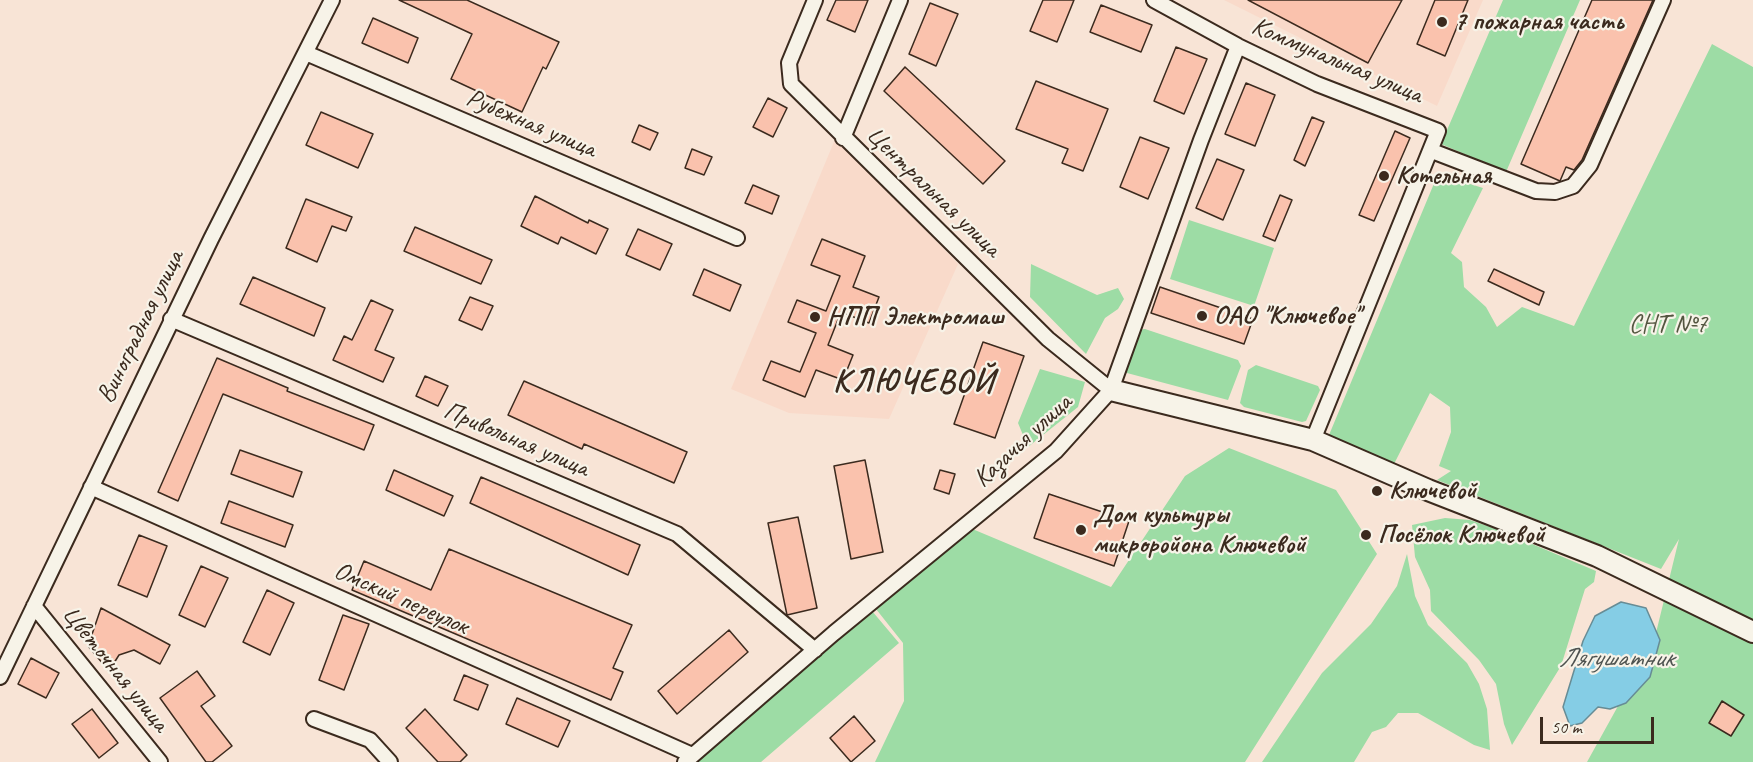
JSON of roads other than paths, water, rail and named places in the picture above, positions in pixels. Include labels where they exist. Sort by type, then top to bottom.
[{"type":"street","name":"Виноградная улица","points":[[0,677],[171,319],[332,0]]},
{"type":"street","name":"Центральная улица","points":[[815,0],[789,63],[791,84],[1048,339],[1111,390]]},
{"type":"street","points":[[843,138],[900,0]]},
{"type":"street","name":"Коммунальная улица","points":[[1154,0],[1238,46],[1317,84],[1438,131],[1432,151]]},
{"type":"street","points":[[1313,440],[1432,151],[1536,191],[1555,192],[1573,186],[1590,165],[1663,0]]},
{"type":"street","name":"Казачья улица","points":[[688,759],[815,650],[1056,451],[1111,390],[1201,140],[1238,46]]},
{"type":"street","name":"Рубежная улица","points":[[306,53],[737,238]]},
{"type":"street","name":"Привольная улица","points":[[171,319],[677,534],[815,650]]},
{"type":"street","points":[[1111,390],[1313,440],[1428,490],[1597,556],[1753,632]]},
{"type":"street","name":"Омский переулок","points":[[91,487],[688,759]]},
{"type":"street","name":"Цветочная улица","points":[[34,606],[159,762]]},
{"type":"street","points":[[314,719],[370,740],[390,762]]},
{"type":"water","name":"Лягушатник","points":[[1621,602],[1646,608],[1660,640],[1650,677],[1626,703],[1610,709],[1598,707],[1582,723],[1570,726],[1563,707],[1583,641],[1595,616]]},
{"type":"place","name":"7 пожарная часть","points":[[1442,22]]},
{"type":"place","name":"Котельная","points":[[1384,176]]},
{"type":"place","name":"ОАО \"Ключевое\"","points":[[1202,316]]},
{"type":"place","name":"НПП Электромаш","points":[[815,317]]},
{"type":"place","name":"Ключевой","points":[[1377,491]]},
{"type":"place","name":"Дом культуры микроройона Ключевой","points":[[1081,530]]},
{"type":"place","name":"Посёлок Ключевой","points":[[1366,535]]},
{"type":"district","name":"КЛЮЧЕВОЙ","points":[[914,383]]},
{"type":"park label","name":"СНТ №7","points":[[1668,325]]}]
